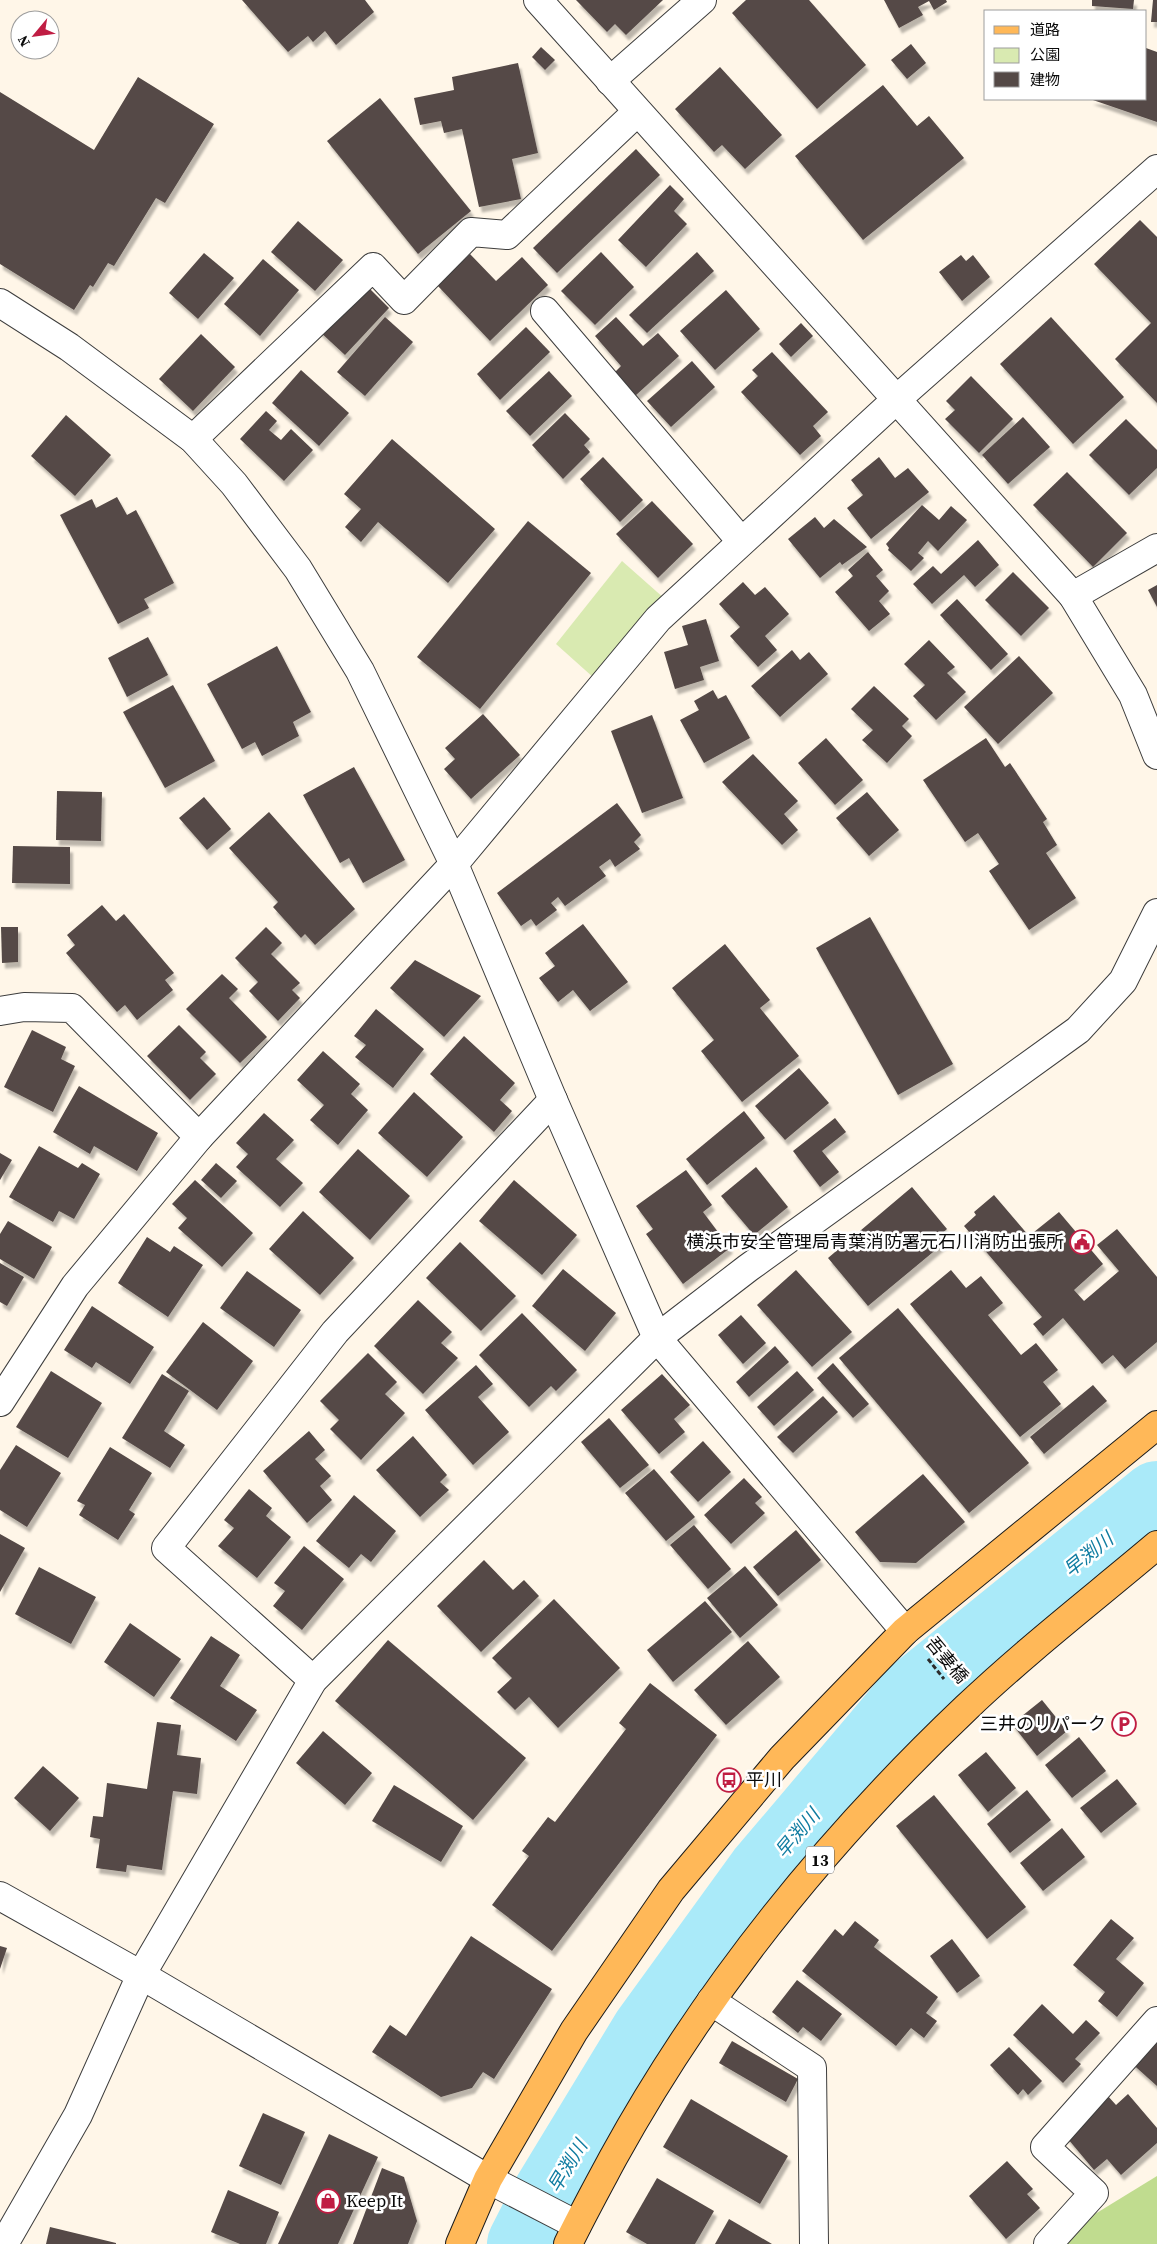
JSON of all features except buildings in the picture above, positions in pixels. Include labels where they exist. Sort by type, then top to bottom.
[{"type":"main road","points":[[460,2244],[488,2178],[574,2031],[671,1890],[782,1758],[905,1631],[1157,1425]]},
{"type":"main road","name":"13","points":[[572,2234],[640,2110],[711,2001],[768,1923],[829,1849],[895,1778],[968,1706],[1016,1663],[1157,1546]]},
{"type":"street","points":[[538,0],[1073,596],[1134,695],[1157,755]]},
{"type":"street","points":[[610,82],[702,0]]},
{"type":"street","points":[[193,439],[372,267],[404,300],[472,232],[507,235],[637,112]]},
{"type":"street","points":[[0,1402],[75,1286],[199,1137],[454,864],[658,619],[897,399],[1157,168]]},
{"type":"street","points":[[0,303],[69,347],[193,439],[234,484],[298,569],[360,671],[454,864],[552,1100],[657,1338],[905,1631]]},
{"type":"street","points":[[545,311],[741,541]]},
{"type":"street","points":[[1073,596],[1157,548]]},
{"type":"street","points":[[4,2244],[78,2114],[141,1975],[313,1680],[657,1338],[756,1263],[1078,1030],[1123,981],[1157,913]]},
{"type":"street","points":[[0,1011],[24,1007],[72,1008],[199,1137]]},
{"type":"street","points":[[313,1680],[166,1548],[334,1332],[552,1100]]},
{"type":"street","points":[[0,1896],[141,1975],[488,2178],[551,2212],[572,2234]]},
{"type":"street","points":[[711,2001],[812,2068],[814,2244]]},
{"type":"street","points":[[1048,2244],[1094,2193],[1046,2147],[1157,2020]]},
{"type":"path","name":"吾妻橋","points":[[905,1631],[968,1706]]},
{"type":"green space","points":[[622,561],[665,599],[594,678],[556,644]]},
{"type":"green space","points":[[1157,2176],[1157,2244],[1066,2244],[1095,2214]]},
{"type":"waterway","name":"早渕川","points":[[524,2244],[549,2195],[648,2032],[764,1872],[914,1695],[1157,1498]]},
{"type":"place","name":"横浜市安全管理局青葉消防署元石川消防出張所","points":[[1082,1242]]},
{"type":"place","name":"三井のリパーク","points":[[1124,1724]]},
{"type":"place","name":"平川","points":[[729,1780]]},
{"type":"place","name":"Keep It","points":[[328,2201]]}]
